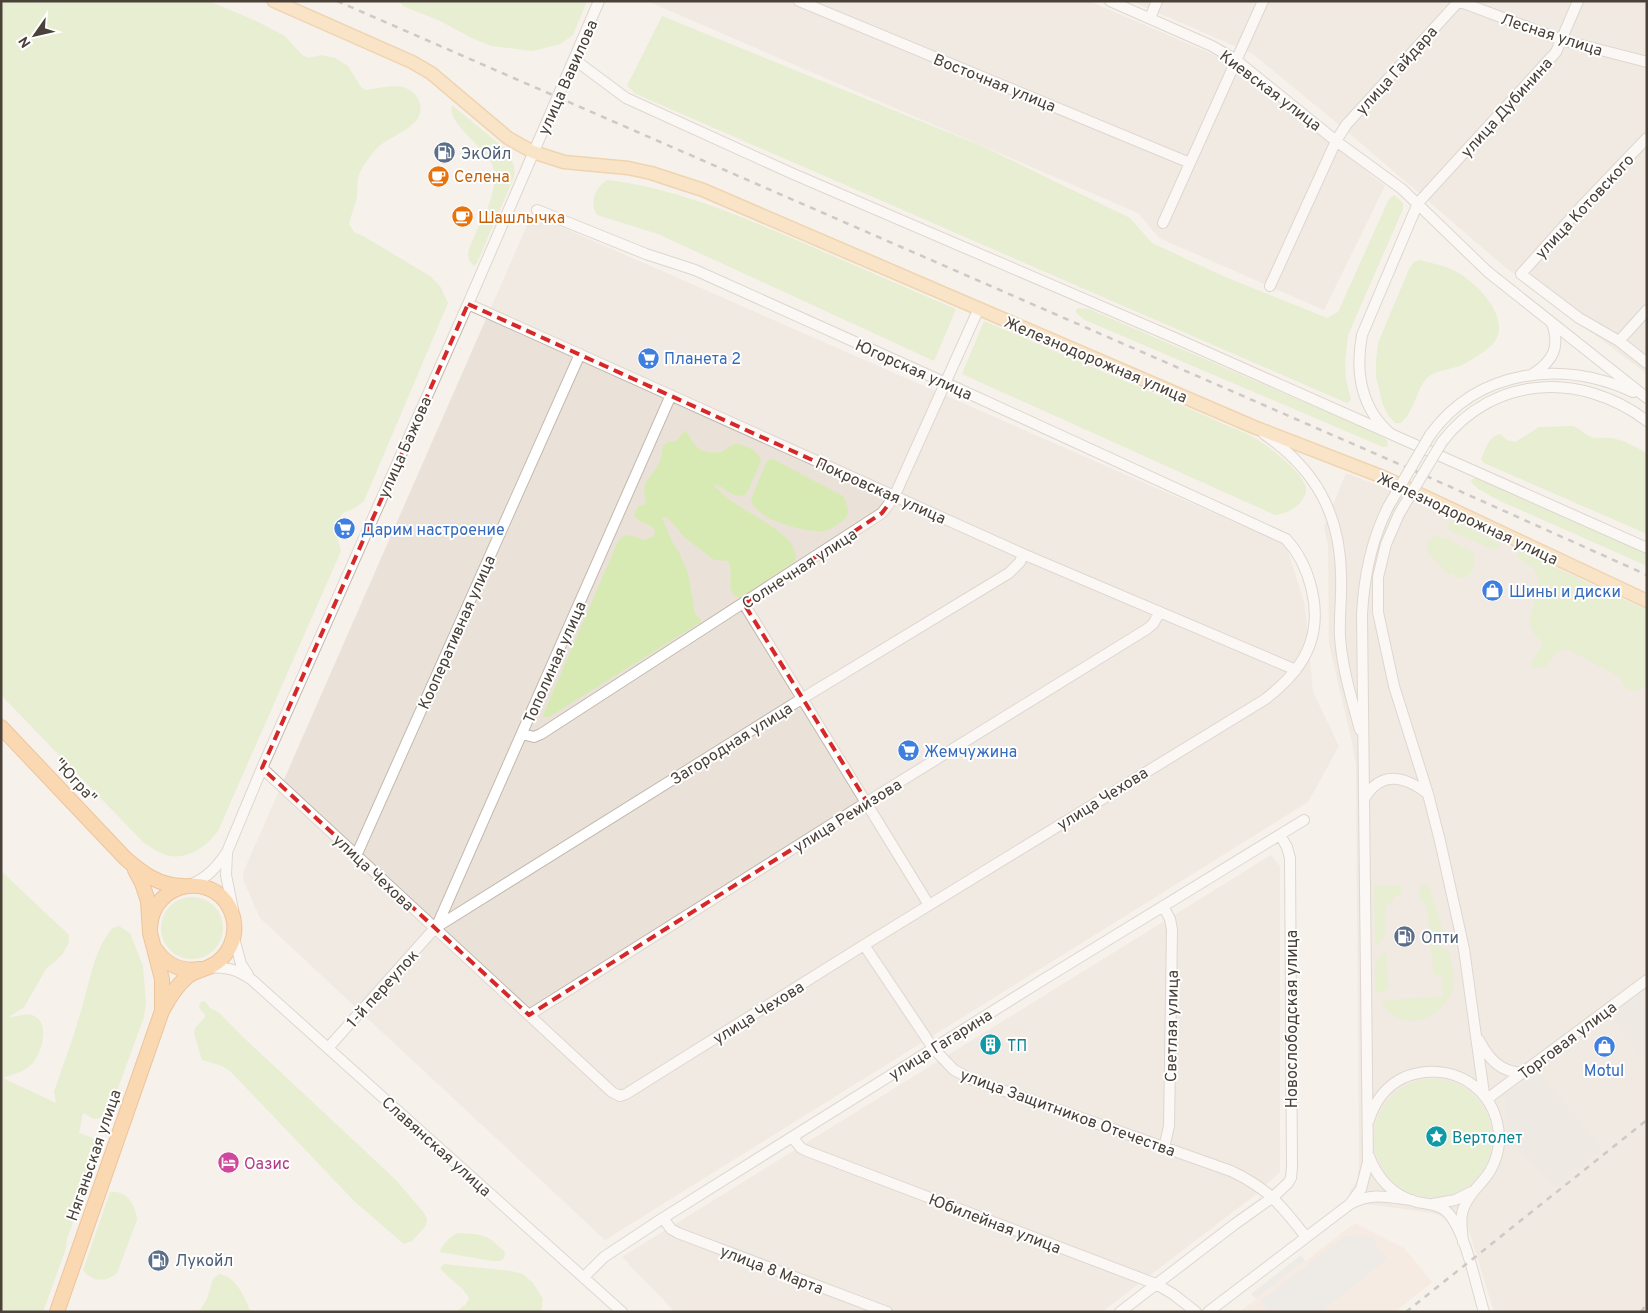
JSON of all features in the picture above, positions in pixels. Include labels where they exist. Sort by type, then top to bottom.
[{"type":"highway","name":"\"Югра\"","points":[[1,727],[125,858]]},
{"type":"highway","points":[[125,858],[140,871],[155,880],[174,886],[204,888],[219,895],[229,908],[234,929],[230,946],[216,963],[193,973],[182,982],[162,1011]]},
{"type":"highway","points":[[125,858],[138,875],[146,892],[150,928],[162,979],[162,1011]]},
{"type":"highway","points":[[150,928],[152,914],[159,901],[170,892],[186,886]]},
{"type":"highway","points":[[154,947],[163,958],[174,966],[188,970],[204,968]]},
{"type":"highway","name":"Няганьская улица","points":[[57,1312],[162,1011]]},
{"type":"main road","name":"Железнодорожная улица","points":[[274,1],[412,62],[431,73],[508,138],[533,152],[564,162],[628,168],[675,180],[704,190],[1254,427],[1417,492],[1551,557],[1647,600]]},
{"type":"street","name":"улица Вавилова","points":[[533,152],[575,60],[599,1]]},
{"type":"street","name":"Восточная улица","points":[[799,1],[1190,163]]},
{"type":"street","name":"Киевская улица","points":[[1110,1],[1212,46],[1236,60],[1336,141],[1402,189],[1488,272],[1647,399]]},
{"type":"street","points":[[1150,18],[1157,1]]},
{"type":"street","points":[[1162,223],[1263,1]]},
{"type":"street","name":"Лесная улица","points":[[1458,1],[1562,40],[1647,62]]},
{"type":"street","name":"улица Гайдара","points":[[1270,286],[1336,141],[1346,125],[1458,1]]},
{"type":"street","name":"улица Дубинина","points":[[1391,434],[1373,416],[1366,402],[1360,378],[1359,353],[1362,335],[1418,203],[1546,65],[1562,40],[1578,1]]},
{"type":"street","points":[[575,60],[626,98],[800,177],[1176,338],[1647,548]]},
{"type":"street","name":"улица Котовского","points":[[1619,341],[1579,318],[1521,274],[1581,206],[1647,138]]},
{"type":"street","name":"улица Бажова","points":[[227,852],[262,768],[468,304],[533,152]]},
{"type":"street","name":"Югорская улица","points":[[537,210],[646,254],[694,270],[1286,539]]},
{"type":"street","name":"Покровская улица","points":[[468,304],[1023,554],[1160,612],[1298,666]]},
{"type":"street","name":"Солнечная улица","points":[[522,734],[534,737],[541,734],[882,513],[894,497],[979,308]]},
{"type":"street","points":[[1647,310],[1619,341],[1647,363]]},
{"type":"street","points":[[1532,374],[1547,363],[1554,352],[1556,337],[1552,322]]},
{"type":"street","name":"Кооперативная улица","points":[[356,856],[580,354]]},
{"type":"street","points":[[1208,1312],[1350,1204],[1364,1182],[1368,1162],[1368,1148],[1362,614],[1364,586],[1375,539],[1388,507],[1430,436],[1444,418],[1474,395],[1512,379],[1532,374],[1568,374],[1599,379],[1615,384],[1647,399]]},
{"type":"street","points":[[1485,1097],[1464,949],[1428,794],[1394,686],[1378,612],[1378,577],[1386,544],[1400,514],[1442,442],[1459,422],[1484,404],[1512,393],[1562,386],[1602,396],[1627,408],[1647,421]]},
{"type":"street","name":"Тополиная улица","points":[[435,928],[672,395]]},
{"type":"street","points":[[1254,427],[1281,446],[1300,463],[1317,485],[1332,516],[1339,544],[1340,637],[1344,664],[1364,746]]},
{"type":"street","name":"улица Чехова","points":[[262,768],[612,1092],[620,1096],[1264,700],[1285,683],[1298,666],[1310,645],[1314,606],[1309,578],[1298,555],[1286,539]]},
{"type":"street","name":"Загородная улица","points":[[435,928],[1009,572],[1020,562],[1023,554]]},
{"type":"street","points":[[744,604],[929,905]]},
{"type":"street","name":"улица Ремизова","points":[[530,1015],[867,802],[1147,629],[1153,624],[1160,612]]},
{"type":"street","points":[[1364,800],[1368,792],[1376,785],[1387,780],[1396,779],[1413,784],[1428,794]]},
{"type":"street","name":"улица Гагарина","points":[[584,1277],[604,1256],[663,1218],[933,1048],[1304,820]]},
{"type":"street","name":"Новослободская улица","points":[[1120,1312],[1273,1197],[1291,1178],[1290,858],[1287,847],[1280,835]]},
{"type":"street","points":[[186,886],[208,875],[227,852]]},
{"type":"street","points":[[227,852],[226,875],[235,948],[241,964],[252,980]]},
{"type":"street","name":"Светлая улица","points":[[1163,906],[1170,919],[1172,930],[1169,1126],[1164,1148]]},
{"type":"street","name":"1-й переулок","points":[[328,1048],[435,928]]},
{"type":"street","name":"улица Защитников Отечества","points":[[864,945],[933,1048],[954,1070],[971,1079],[1231,1171],[1255,1184],[1273,1197],[1306,1237]]},
{"type":"street","points":[[204,968],[228,968],[252,980]]},
{"type":"street","name":"Славянская улица","points":[[252,980],[622,1312]]},
{"type":"street","name":"Торговая улица","points":[[1485,1097],[1523,1072],[1647,980]]},
{"type":"street","points":[[1477,1037],[1484,1050],[1497,1065],[1512,1072],[1523,1072]]},
{"type":"street","points":[[1367,1130],[1372,1112],[1381,1096],[1395,1083],[1413,1074],[1433,1071],[1453,1074],[1472,1084],[1485,1097],[1498,1124],[1498,1152],[1491,1170],[1465,1203],[1462,1211],[1463,1242]]},
{"type":"street","name":"Юбилейная улица","points":[[792,1137],[801,1148],[807,1151],[1156,1284],[1196,1312]]},
{"type":"street","points":[[1368,1148],[1373,1165],[1382,1180],[1396,1192],[1412,1200]]},
{"type":"street","points":[[1427,1204],[1455,1200],[1479,1185]]},
{"type":"street","points":[[1350,1204],[1372,1196],[1412,1200],[1442,1208],[1456,1225],[1463,1242],[1484,1312]]},
{"type":"street","name":"улица 8 Марта","points":[[663,1218],[671,1229],[678,1233],[887,1312]]},
{"type":"highlighted area","points":[[468,304],[894,497],[882,513],[744,604],[867,802],[529,1015],[262,768]]},
{"type":"shaded area","points":[[647,1],[1089,1],[1221,58],[1246,74],[1385,186],[1324,310],[1159,238],[1138,213]]},
{"type":"shaded area","points":[[1131,1],[1647,1],[1647,374],[1505,267],[1349,133],[1253,54]]},
{"type":"shaded area","points":[[532,214],[1286,545],[1305,605],[1313,692],[1339,746],[1308,802],[605,1240],[260,918],[244,882],[243,873]]},
{"type":"shaded area","points":[[1346,473],[1445,515],[1647,610],[1647,1312],[1494,1312],[1469,1231],[1454,1233],[1448,1222],[1441,1216],[1432,1213],[1368,1204],[1358,1206],[1349,1193],[1357,1181],[1359,1165],[1356,765],[1329,644],[1328,546],[1324,527]]},
{"type":"shaded area","points":[[1271,855],[1280,866],[1280,1172],[1255,1195],[1102,1312],[675,1312],[622,1257]]},
{"type":"shaded area","points":[[1647,988],[1647,1067],[1610,1014]]},
{"type":"shaded area","points":[[1538,1070],[1602,1150],[1554,1188],[1509,1139],[1506,1096]]},
{"type":"shaded area","points":[[1355,1223],[1404,1248],[1432,1282],[1395,1312],[1243,1312],[1242,1310]]},
{"type":"shaded area","points":[[1345,1236],[1375,1237],[1375,1244],[1387,1259],[1321,1312],[1268,1312],[1260,1301]]},
{"type":"shaded area","points":[[1301,1255],[1305,1261],[1256,1299],[1251,1294]]},
{"type":"green space","points":[[1,1],[209,1],[285,36],[302,55],[309,58],[321,55],[335,58],[348,66],[361,87],[365,90],[394,86],[408,89],[418,99],[421,108],[415,122],[378,147],[362,168],[359,176],[357,198],[349,224],[354,232],[430,276],[440,286],[448,303],[364,501],[355,508],[343,513],[338,520],[335,530],[341,551],[218,831],[209,842],[197,850],[184,855],[166,855],[144,843],[1,695]]},
{"type":"green space","points":[[399,1],[587,1],[573,35],[560,44],[533,51],[492,46],[403,6]]},
{"type":"green space","points":[[662,16],[984,147],[1130,218],[1152,243],[1223,276],[1327,318],[1338,312],[1389,199],[1394,195],[1403,203],[1403,209],[1348,335],[1345,363],[1346,380],[1351,400],[1347,403],[636,94],[627,86]]},
{"type":"green space","points":[[452,105],[504,148],[514,165],[514,177],[477,263],[474,266],[469,260],[468,253],[491,198],[494,175],[492,164],[488,157],[455,119]]},
{"type":"green space","points":[[607,180],[659,190],[709,205],[782,234],[956,309],[934,361],[658,234],[597,215],[593,200],[594,196],[599,187]]},
{"type":"green space","points":[[1420,260],[1449,268],[1473,284],[1492,305],[1499,329],[1496,340],[1481,354],[1464,364],[1428,377],[1406,418],[1401,423],[1395,423],[1387,414],[1382,402],[1376,377],[1378,343],[1409,269],[1414,262]]},
{"type":"green space","points":[[1079,308],[1089,309],[1378,434],[1387,440],[1388,446],[1383,447],[1085,320],[1076,313],[1076,310]]},
{"type":"green space","points":[[984,321],[1252,437],[1279,456],[1297,472],[1306,488],[1303,500],[1293,509],[1275,515],[962,374]]},
{"type":"green space","points":[[1573,426],[1591,437],[1620,440],[1647,453],[1647,534],[1484,463],[1481,459],[1490,440],[1496,435],[1500,434],[1507,440],[1515,442],[1539,427]]},
{"type":"green space","points":[[686,431],[695,445],[704,451],[719,452],[734,444],[738,444],[758,454],[761,461],[747,493],[742,496],[734,495],[713,484],[728,499],[786,537],[796,554],[794,562],[740,598],[732,592],[728,561],[714,560],[685,538],[668,518],[662,518],[688,573],[695,614],[701,619],[701,622],[549,717],[544,717],[543,715],[618,541],[627,535],[644,540],[654,536],[655,531],[653,528],[634,516],[638,506],[644,505],[646,501],[644,488],[660,461],[663,445],[669,441],[675,442]]},
{"type":"green space","points":[[773,459],[843,496],[848,510],[847,516],[829,530],[816,531],[782,524],[761,513],[754,506],[751,499],[765,465],[768,460]]},
{"type":"green space","points":[[1476,477],[1647,554],[1647,566],[1500,501],[1478,489],[1472,483],[1471,480]]},
{"type":"green space","points":[[1452,520],[1499,543],[1500,547],[1494,550],[1450,531],[1448,527],[1449,522]]},
{"type":"green space","points":[[1436,536],[1446,538],[1473,552],[1474,567],[1464,578],[1456,577],[1453,573],[1448,575],[1428,552],[1427,543]]},
{"type":"green space","points":[[1521,551],[1647,610],[1647,685],[1635,691],[1627,690],[1621,678],[1567,649],[1555,655],[1546,666],[1532,667],[1531,661],[1542,646],[1542,642],[1535,635],[1529,623],[1539,582],[1534,569],[1517,557]]},
{"type":"green space","points":[[1,871],[69,935],[69,942],[62,955],[46,969],[24,1007],[9,1017],[32,1015],[38,1019],[43,1030],[43,1037],[36,1058],[26,1069],[3,1078],[56,1103],[54,1092],[76,1026],[93,966],[100,948],[112,929],[119,926],[130,933],[143,966],[146,1003],[144,1017],[110,1110],[105,1117],[94,1119],[83,1113],[79,1133],[95,1141],[98,1152],[43,1312],[1,1312]]},
{"type":"green space","points":[[1401,885],[1401,896],[1394,896],[1394,900],[1385,907],[1385,937],[1375,947],[1374,886]]},
{"type":"green space","points":[[1419,885],[1429,885],[1445,938],[1429,930],[1428,913],[1420,899]]},
{"type":"green space","points":[[192,897],[204,899],[214,906],[221,916],[223,928],[221,940],[214,950],[204,957],[192,959],[180,957],[170,950],[163,940],[161,928],[163,916],[170,906],[180,899]]},
{"type":"green space","points":[[1433,942],[1449,951],[1454,982],[1449,998],[1437,1012],[1421,1020],[1400,1019],[1384,1007],[1380,1001],[1443,996],[1441,975],[1434,975],[1430,944]]},
{"type":"green space","points":[[1384,953],[1387,954],[1388,988],[1385,991],[1376,993],[1375,966]]},
{"type":"green space","points":[[205,1001],[210,1008],[218,1012],[396,1180],[427,1219],[426,1226],[412,1241],[404,1244],[355,1202],[231,1072],[222,1066],[202,1060],[194,1033],[195,1028],[205,1017],[199,1005]]},
{"type":"green space","points":[[1433,1079],[1456,1083],[1475,1096],[1488,1115],[1492,1138],[1488,1161],[1475,1180],[1456,1193],[1433,1197],[1410,1193],[1391,1180],[1378,1161],[1374,1138],[1378,1115],[1391,1096],[1410,1083]]},
{"type":"green space","points":[[110,1192],[121,1193],[130,1200],[135,1209],[137,1220],[117,1273],[104,1280],[99,1280],[91,1277],[83,1270]]},
{"type":"green space","points":[[458,1233],[488,1238],[505,1252],[504,1258],[500,1261],[493,1261],[440,1252],[442,1246]]},
{"type":"green space","points":[[444,1264],[523,1274],[533,1283],[543,1299],[541,1312],[456,1312],[466,1304],[469,1298],[440,1268]]},
{"type":"green space","points":[[219,1274],[231,1279],[235,1283],[243,1294],[251,1312],[199,1312],[207,1299],[213,1279]]},
{"type":"railway","points":[[337,1],[1415,471],[1647,575]]},
{"type":"railway","points":[[1406,1312],[1647,1120]]},
{"type":"railway","points":[[1641,1312],[1647,1303]]},
{"type":"place","name":"ЭкОйл","points":[[445,153]]},
{"type":"place","name":"Селена","points":[[438,176]]},
{"type":"place","name":"Шашлычка","points":[[462,217]]},
{"type":"place","name":"Планета 2","points":[[648,358]]},
{"type":"place","name":"Дарим настроение","points":[[345,529]]},
{"type":"place","name":"Шины и диски","points":[[1493,591]]},
{"type":"place","name":"Жемчужина","points":[[908,751]]},
{"type":"place","name":"Опти","points":[[1405,937]]},
{"type":"place","name":"ТП","points":[[991,1045]]},
{"type":"place","name":"Motul","points":[[1604,1046]]},
{"type":"place","name":"Вертолет","points":[[1436,1137]]},
{"type":"place","name":"Оазис","points":[[228,1163]]},
{"type":"place","name":"Лукойл","points":[[159,1260]]}]
